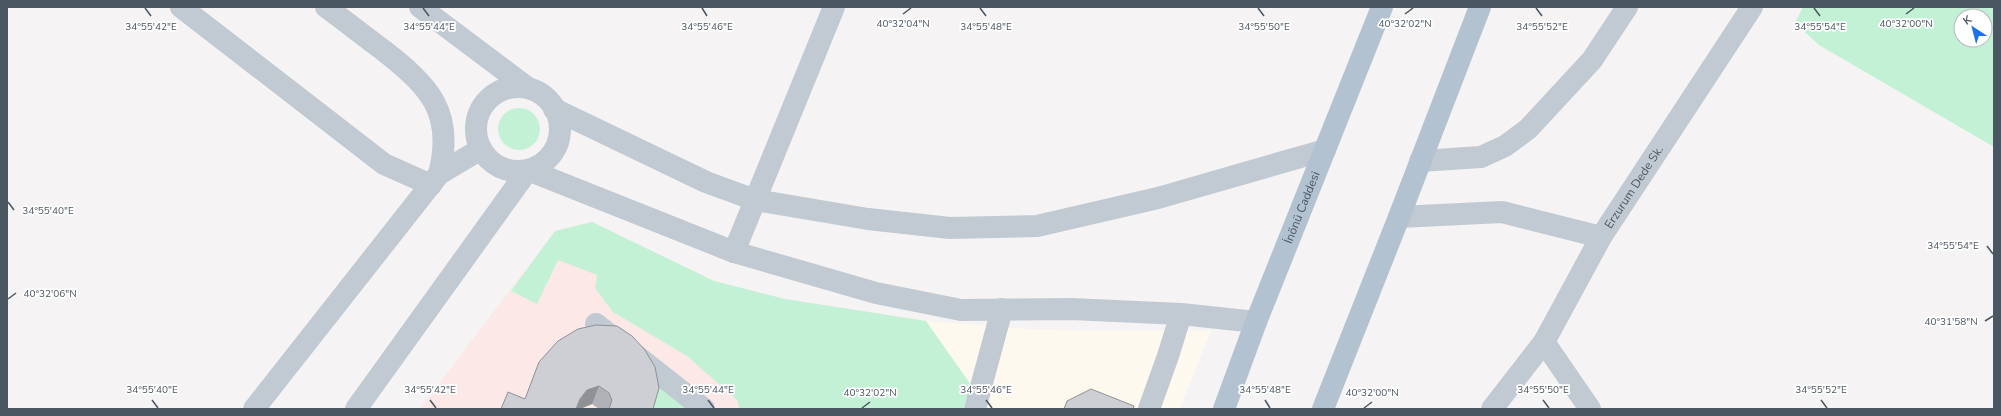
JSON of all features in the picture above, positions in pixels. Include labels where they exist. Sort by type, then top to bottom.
[{"type":"main road","name":"İnönü Caddesi","points":[[1224,409],[1256,322],[1382,7]]},
{"type":"main road","points":[[1323,409],[1480,7]]},
{"type":"street","points":[[181,7],[384,164],[435,179]]},
{"type":"street","points":[[326,7],[412,73],[426,89],[437,107],[443,127],[444,154],[435,179]]},
{"type":"street","points":[[420,7],[528,88],[541,94],[551,103],[558,116],[560,129],[558,143],[551,155],[541,165],[528,170],[514,171],[500,168],[489,160],[478,140],[437,107]]},
{"type":"street","points":[[734,252],[834,7]]},
{"type":"street","points":[[1420,161],[1482,157],[1505,146],[1528,129],[1592,60],[1627,7]]},
{"type":"street","name":"Erzurum Dede Sk.","points":[[1399,217],[1502,212],[1601,237],[1752,7]]},
{"type":"street","points":[[478,140],[476,122],[481,109],[489,98],[501,91],[515,87],[528,88]]},
{"type":"street","points":[[554,109],[706,182],[755,200],[868,219],[950,228],[1037,226],[1158,198],[1325,150]]},
{"type":"street","points":[[254,409],[435,179],[478,140]]},
{"type":"street","points":[[528,170],[734,252],[876,293],[961,310],[1071,309],[1181,314],[1256,322]]},
{"type":"street","points":[[356,409],[528,170]]},
{"type":"street","points":[[1492,409],[1544,342],[1601,237]]},
{"type":"street","points":[[975,409],[1002,309]]},
{"type":"street","points":[[1149,409],[1181,314]]},
{"type":"street","points":[[596,324],[704,409]]},
{"type":"street","points":[[1544,342],[1590,409]]},
{"type":"shaded area","points":[[592,222],[714,281],[785,299],[926,321],[963,409],[420,409],[555,231]]},
{"type":"shaded area","points":[[926,321],[1040,330],[1211,331],[1180,409],[963,409],[971,385]]},
{"type":"green space","points":[[1803,7],[1994,7],[1994,147],[1819,45],[1795,23]]},
{"type":"green space","points":[[515,108],[523,108],[531,111],[537,117],[540,129],[537,141],[531,147],[523,150],[515,150],[507,147],[501,141],[498,133],[498,125],[501,117],[507,111]]},
{"type":"green space","points":[[592,222],[714,281],[785,299],[926,321],[971,385],[963,409],[739,409],[738,401],[687,356],[613,312],[595,288],[597,275],[558,260],[537,304],[511,291],[555,231]]},
{"type":"green space","points":[[666,384],[702,409],[636,409],[652,388]]},
{"type":"building","points":[[596,325],[617,326],[632,336],[645,350],[655,367],[659,388],[653,409],[609,409],[612,400],[609,393],[599,386],[587,390],[580,399],[576,409],[501,409],[508,392],[525,399],[539,362],[558,341],[578,329]]},
{"type":"building","points":[[1091,389],[1134,406],[1133,409],[1064,409],[1067,401]]}]
